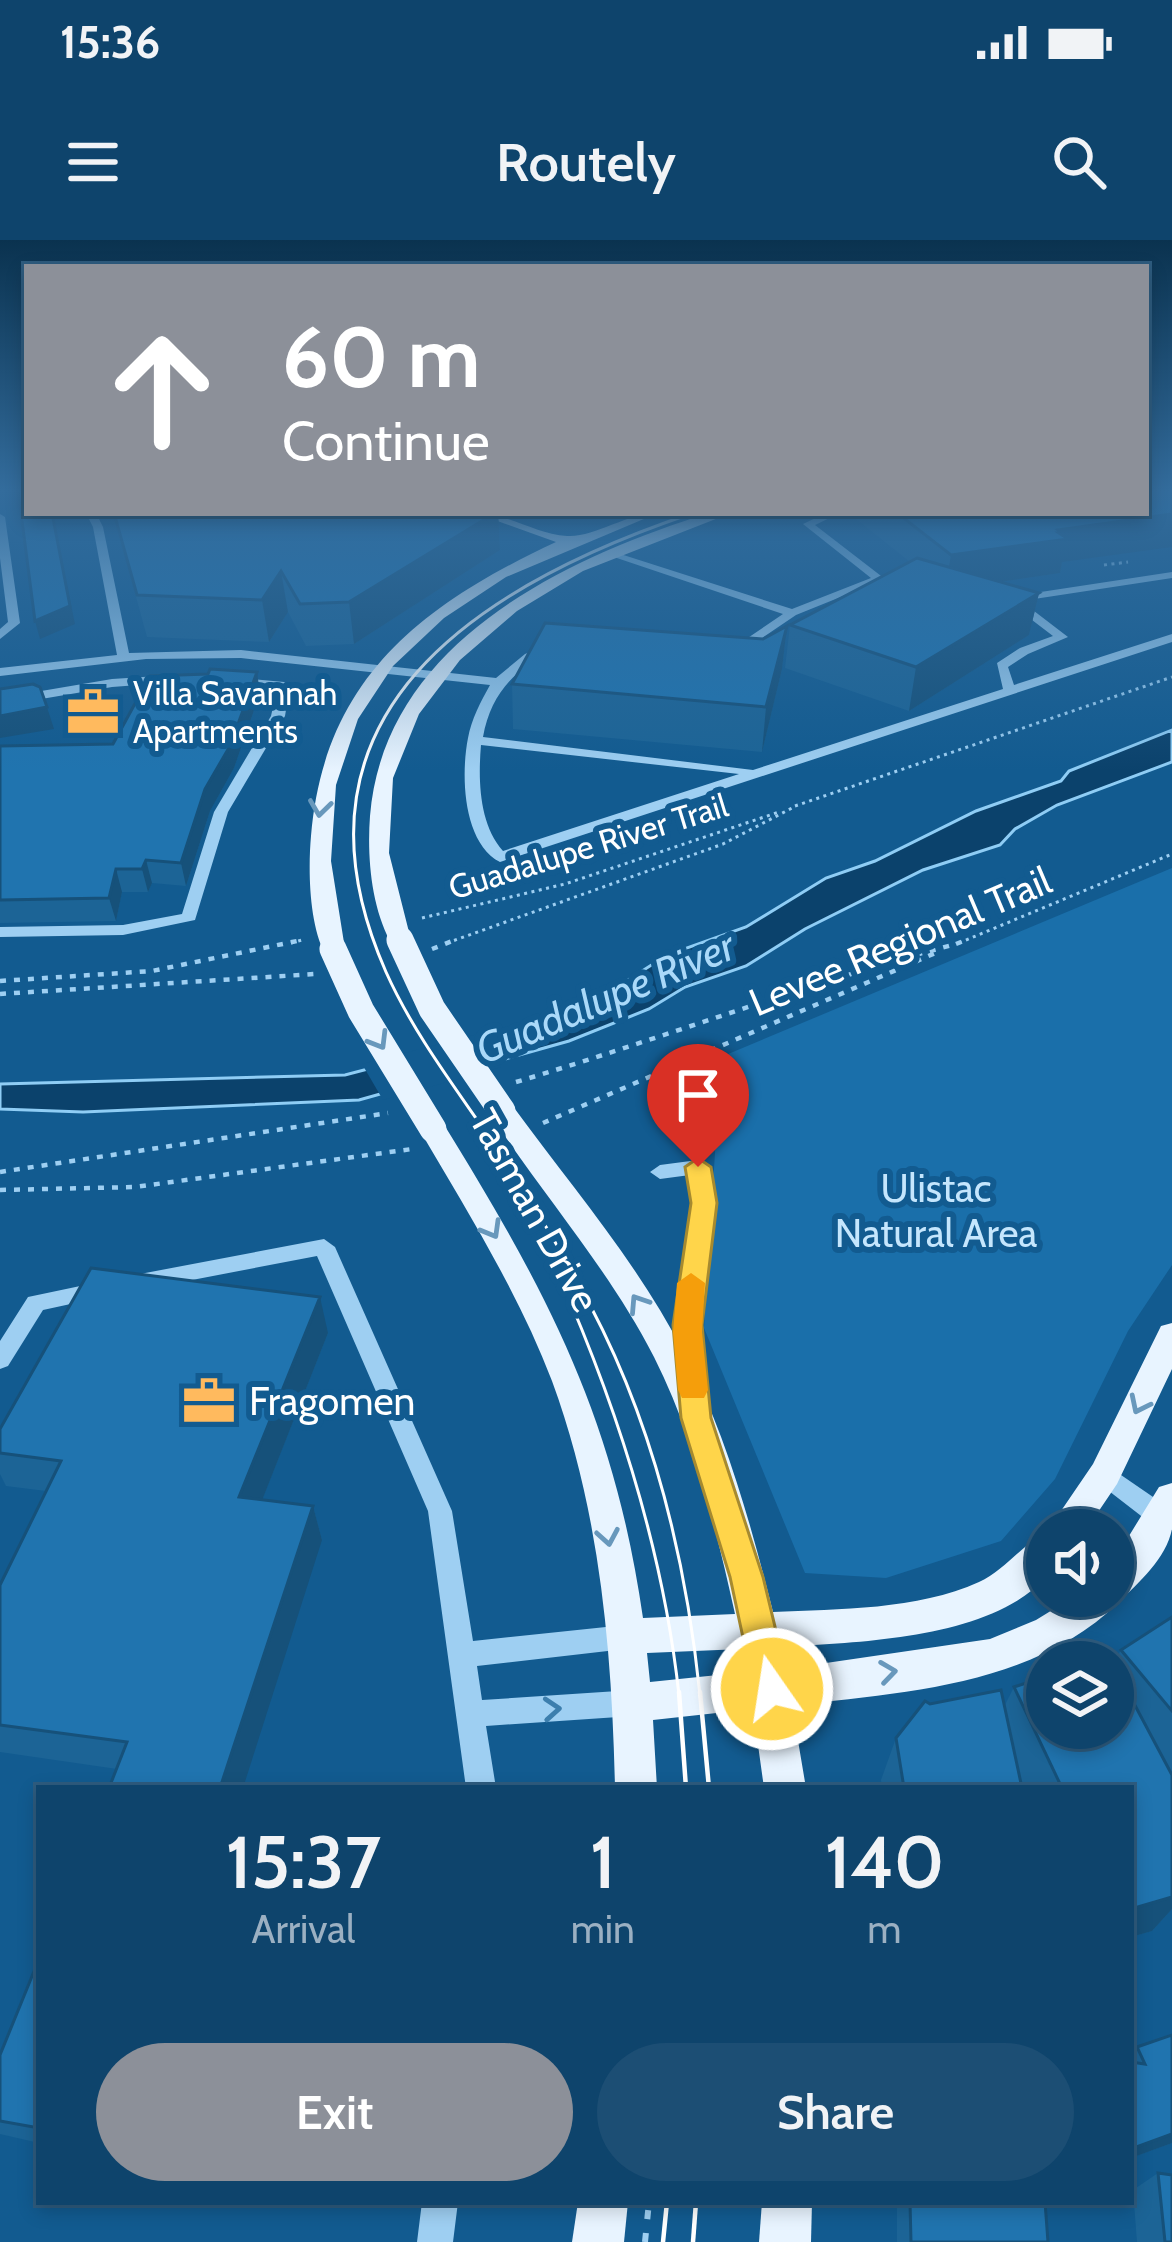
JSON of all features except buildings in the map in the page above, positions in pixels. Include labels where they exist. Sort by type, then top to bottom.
[{"type":"main road","name":"Tasman Drive","points":[[486,583],[453,604],[379,670],[339,734],[321,794],[318,862],[331,941],[378,1041],[518,1275],[569,1384],[607,1523],[633,1703],[636,1785]]},
{"type":"main road","name":"Tasman Drive","points":[[550,583],[514,603],[475,633],[433,676],[400,730],[377,798],[375,856],[395,930],[432,1009],[635,1297],[670,1357],[725,1503],[772,1689],[785,1785]]},
{"type":"main road","points":[[1081,1509],[1105,1474],[1172,1335]]},
{"type":"main road","points":[[1134,1565],[1169,1514]]},
{"type":"main road","points":[[625,1637],[758,1631],[938,1614],[1015,1583],[1026,1572]]},
{"type":"main road","points":[[633,1703],[772,1689],[994,1656],[1076,1617]]},
{"type":"main road","points":[[598,2242],[603,2205]]},
{"type":"main road","points":[[785,2242],[787,2205]]},
{"type":"street","points":[[0,635],[14,623],[8,583]]},
{"type":"street","points":[[110,583],[124,657]]},
{"type":"street","points":[[701,583],[792,613]]},
{"type":"street","points":[[714,659],[726,658],[792,613],[868,583]]},
{"type":"street","points":[[1009,688],[1001,666],[1024,651],[1062,637],[1011,599],[1111,583]]},
{"type":"street","points":[[558,647],[514,663],[497,682],[473,740],[471,769],[480,826],[488,847],[500,857],[1172,638]]},
{"type":"street","points":[[0,676],[124,657],[241,654],[497,682]]},
{"type":"street","points":[[104,659],[112,683]]},
{"type":"street","points":[[0,702],[112,683],[183,679]]},
{"type":"street","points":[[0,932],[123,930],[189,916],[221,812],[278,716],[284,686],[220,680]]},
{"type":"street","points":[[473,740],[755,772]]},
{"type":"street","points":[[660,1172],[698,1167],[703,1186],[688,1306],[696,1418]]},
{"type":"street","points":[[0,1360],[36,1303],[324,1247],[440,1511],[482,1785]]},
{"type":"street","points":[[1105,1474],[1169,1514]]},
{"type":"street","points":[[461,1655],[625,1637]]},
{"type":"street","points":[[472,1714],[633,1703]]},
{"type":"street","points":[[435,2242],[440,2205]]},
{"type":"path","points":[[1089,583],[1092,586]]},
{"type":"path","name":"Guadalupe River Trail","points":[[395,930],[517,898],[1172,676]]},
{"type":"path","name":"Guadalupe River Trail","points":[[440,947],[532,909],[723,844],[794,807]]},
{"type":"path","name":"Levee Regional Trail","points":[[509,1122],[1172,854]]},
{"type":"path","points":[[0,981],[103,977],[331,941]]},
{"type":"path","points":[[0,994],[313,974]]},
{"type":"path","points":[[0,1190],[135,1187],[349,1161],[437,1136]]},
{"type":"path","points":[[645,2242],[649,2205]]},
{"type":"green space","name":"Ulistac Natural Area","points":[[1172,868],[1172,1265],[1128,1331],[1055,1479],[1001,1541],[886,1578],[805,1573],[704,1328],[721,1057]]},
{"type":"water","name":"Guadalupe River","points":[[1172,730],[1172,762],[1057,805],[1015,829],[1000,845],[923,870],[805,929],[746,966],[685,987],[649,1009],[569,1041],[359,1100],[83,1112],[0,1109],[0,1084],[345,1075],[525,1028],[585,996],[625,982],[667,955],[746,927],[826,878],[875,861],[976,811],[1061,781],[1069,771]]},
{"type":"pier","points":[[478,1034],[501,1067],[383,1100],[362,1064]]},
{"type":"tram line","points":[[532,583],[472,622],[416,673],[377,732],[356,802],[358,881],[396,993],[554,1239],[613,1351],[664,1494],[686,1594],[700,1695]]},
{"type":"tram line","points":[[570,1301],[639,1494],[663,1594],[679,1695]]},
{"type":"tram line","points":[[679,1692],[686,1785]]},
{"type":"tram line","points":[[700,1692],[709,1785]]},
{"type":"tram line","points":[[663,2242],[667,2205]]},
{"type":"tram line","points":[[693,2242],[696,2205]]},
{"type":"slow traffic","points":[[691,1283],[687,1332],[693,1390]]},
{"type":"place","name":"Villa Savannah Apartments","points":[[93,712]]},
{"type":"place","name":"Fragomen","points":[[209,1401]]},
{"type":"route","points":[[698,1167],[704,1203],[687,1325],[696,1418],[746,1577],[772,1689]]}]
